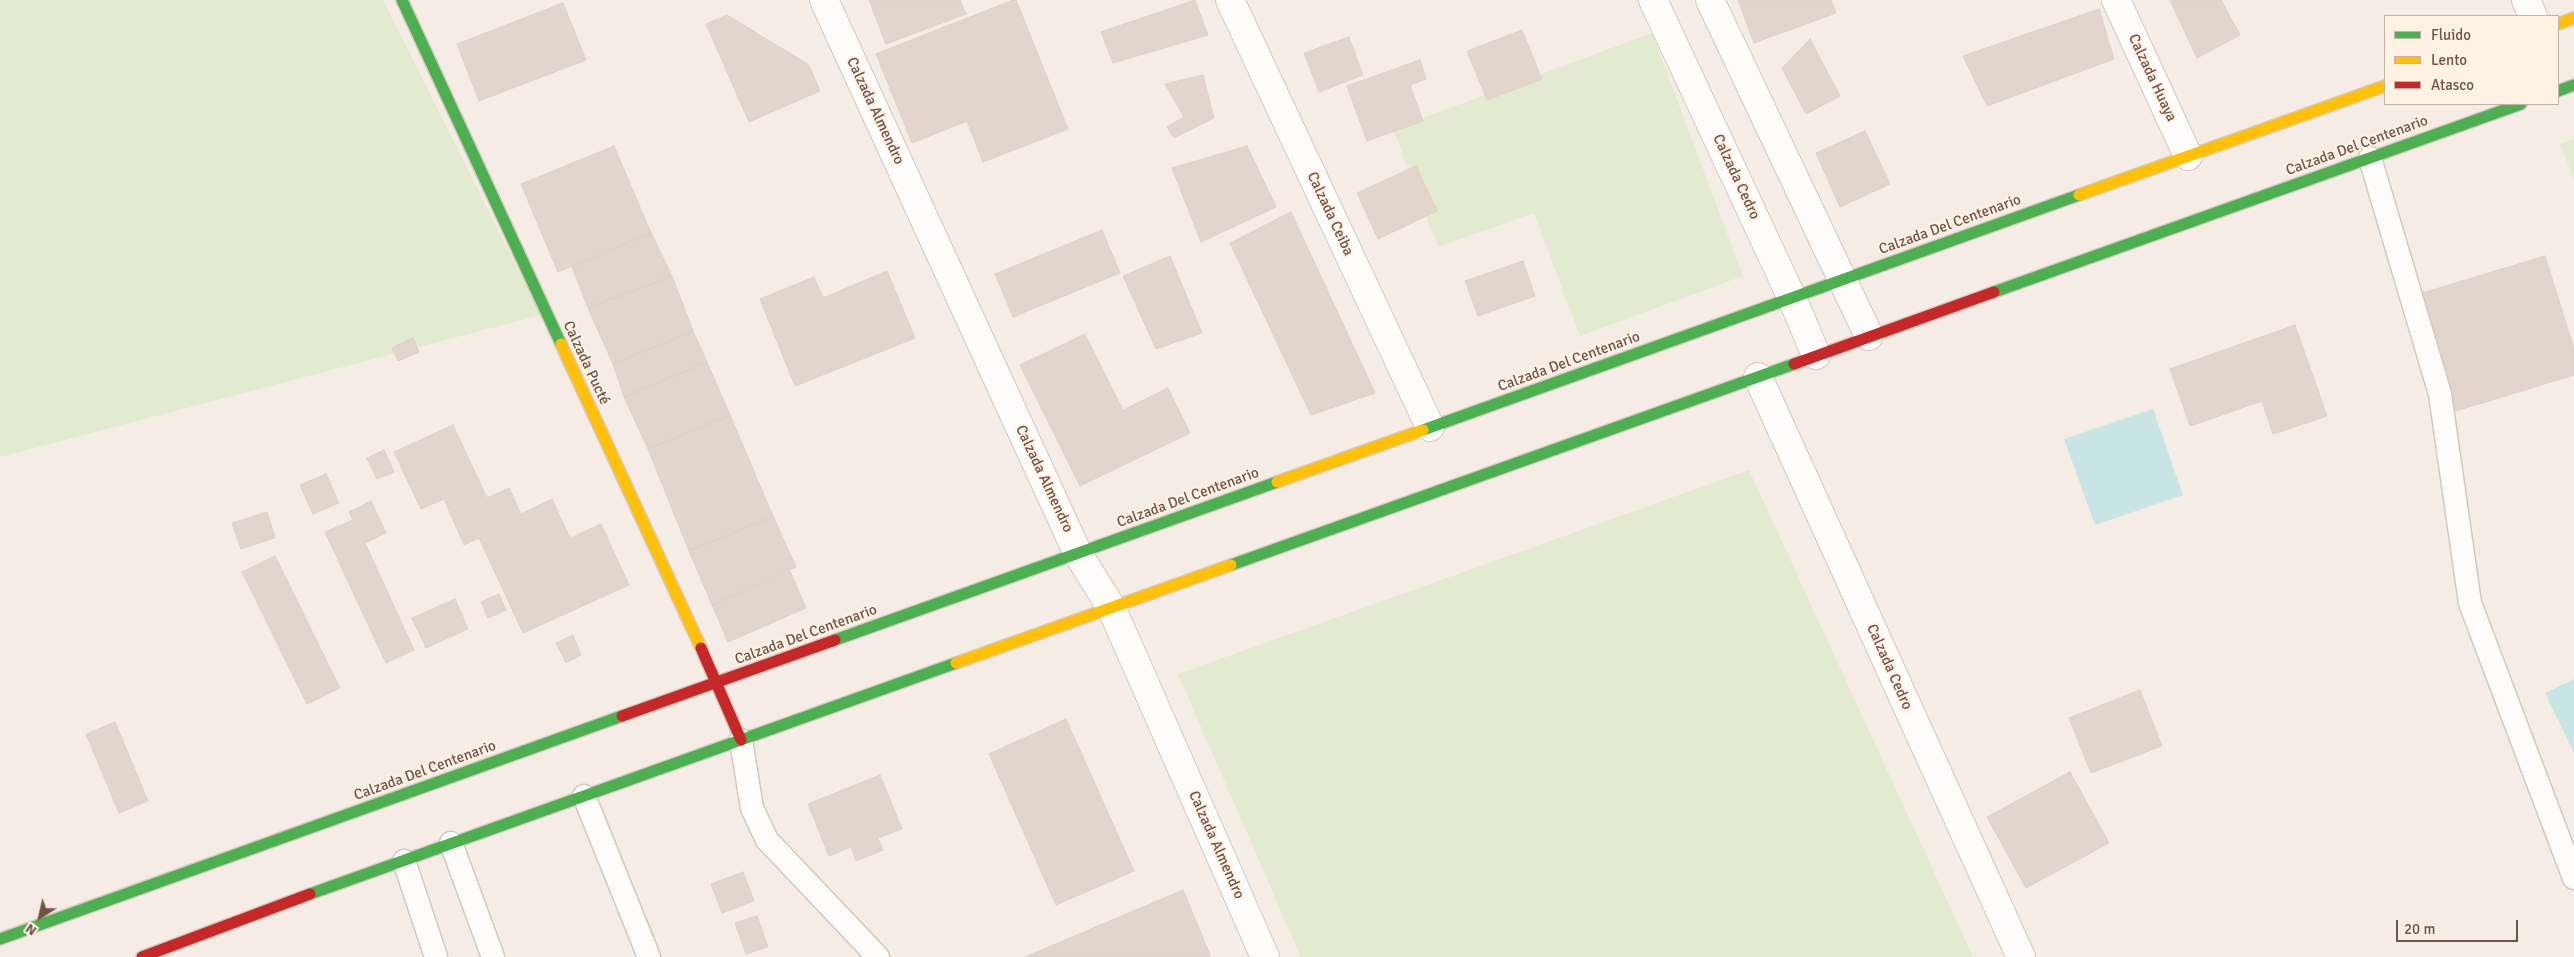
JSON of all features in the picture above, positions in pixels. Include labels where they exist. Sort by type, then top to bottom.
[{"type":"main road","name":"Calzada Pucté","points":[[402,0],[717,683],[741,740]]},
{"type":"main road","points":[[2559,24],[2574,18]]},
{"type":"main road","points":[[2559,91],[2574,85]]},
{"type":"main road","name":"Calzada Del Centenario","points":[[0,939],[2384,86]]},
{"type":"main road","name":"Calzada Del Centenario","points":[[142,957],[451,843],[2518,105]]},
{"type":"street","name":"Calzada Almendro","points":[[824,0],[1078,554],[1111,607],[1265,957]]},
{"type":"street","name":"Calzada Ceiba","points":[[1230,0],[1430,427]]},
{"type":"street","name":"Calzada Cedro","points":[[1653,0],[1792,298],[1816,356]]},
{"type":"street","points":[[1710,0],[1869,336]]},
{"type":"street","name":"Calzada Huaya","points":[[2116,0],[2188,156]]},
{"type":"street","points":[[2526,0],[2533,15]]},
{"type":"street","name":"Calzada Cedro","points":[[1758,377],[2021,957]]},
{"type":"lane","points":[[2370,158],[2440,394],[2470,603],[2574,878]]},
{"type":"lane","points":[[741,740],[752,808],[767,840],[878,957]]},
{"type":"lane","points":[[584,796],[649,957]]},
{"type":"lane","points":[[451,843],[493,957]]},
{"type":"lane","points":[[404,860],[436,957]]},
{"type":"green space","points":[[0,0],[383,0],[541,315],[0,457]]},
{"type":"green space","points":[[1652,33],[1743,276],[1580,336],[1534,213],[1438,247],[1393,129]]},
{"type":"green space","points":[[2574,139],[2574,179],[2560,144]]},
{"type":"green space","points":[[1749,470],[1973,957],[1301,957],[1178,674]]},
{"type":"water","points":[[2153,409],[2183,495],[2095,525],[2064,439]]},
{"type":"water","points":[[2574,679],[2574,753],[2545,693]]},
{"type":"building","points":[[869,0],[960,0],[966,14],[886,44]]},
{"type":"building","points":[[1016,0],[1068,129],[983,162],[967,121],[912,143],[876,54]]},
{"type":"building","points":[[1195,0],[1208,35],[1113,63],[1101,32]]},
{"type":"building","points":[[1738,0],[1831,0],[1836,13],[1754,43]]},
{"type":"building","points":[[2170,0],[2221,0],[2240,35],[2197,58]]},
{"type":"building","points":[[563,3],[586,60],[479,101],[457,44]]},
{"type":"building","points":[[2099,9],[2114,59],[1987,106],[1963,56]]},
{"type":"building","points":[[727,15],[809,65],[820,91],[749,122],[706,24]]},
{"type":"building","points":[[1522,30],[1542,79],[1487,100],[1467,51]]},
{"type":"building","points":[[1349,37],[1363,75],[1319,92],[1304,53]]},
{"type":"building","points":[[1810,39],[1840,96],[1806,114],[1782,68]]},
{"type":"building","points":[[1420,60],[1426,79],[1410,85],[1423,121],[1367,141],[1347,86]]},
{"type":"building","points":[[1203,75],[1214,118],[1174,138],[1167,127],[1184,117],[1165,84]]},
{"type":"building","points":[[1865,131],[1890,184],[1840,207],[1816,153]]},
{"type":"building","points":[[614,146],[651,233],[558,272],[521,184]]},
{"type":"building","points":[[1247,146],[1276,207],[1201,242],[1172,168]]},
{"type":"building","points":[[1416,166],[1437,211],[1378,239],[1357,193]]},
{"type":"building","points":[[1291,212],[1375,393],[1311,415],[1230,243]]},
{"type":"building","points":[[1102,230],[1120,273],[1013,317],[995,274]]},
{"type":"building","points":[[651,233],[672,276],[588,308],[572,267]]},
{"type":"building","points":[[1170,256],[1202,333],[1156,349],[1123,276]]},
{"type":"building","points":[[2545,256],[2574,349],[2574,375],[2456,411],[2419,294]]},
{"type":"building","points":[[1523,261],[1535,296],[1478,316],[1465,281]]},
{"type":"building","points":[[887,271],[915,338],[795,386],[760,299],[814,277],[823,298]]},
{"type":"building","points":[[672,276],[693,331],[613,364],[588,308]]},
{"type":"building","points":[[2295,325],[2327,416],[2273,434],[2262,401],[2190,426],[2170,369]]},
{"type":"building","points":[[693,331],[707,362],[624,397],[613,364]]},
{"type":"building","points":[[1085,334],[1123,410],[1168,388],[1190,433],[1080,486],[1020,365]]},
{"type":"building","points":[[413,338],[419,352],[398,361],[392,348]]},
{"type":"building","points":[[707,362],[730,415],[648,449],[624,397]]},
{"type":"building","points":[[730,415],[773,516],[689,551],[648,449]]},
{"type":"building","points":[[453,425],[487,498],[509,488],[521,514],[552,499],[570,538],[601,524],[629,585],[523,633],[479,538],[464,545],[444,499],[421,509],[394,452]]},
{"type":"building","points":[[384,450],[394,472],[377,479],[367,458]]},
{"type":"building","points":[[326,474],[339,503],[313,514],[300,485]]},
{"type":"building","points":[[371,501],[386,533],[365,543],[414,650],[386,663],[325,532],[353,520],[349,512]]},
{"type":"building","points":[[267,512],[275,538],[241,549],[232,523]]},
{"type":"building","points":[[773,516],[796,567],[712,605],[689,551]]},
{"type":"building","points":[[275,556],[340,688],[307,704],[242,572]]},
{"type":"building","points":[[790,571],[806,608],[728,642],[712,605]]},
{"type":"building","points":[[499,594],[506,610],[488,618],[481,602]]},
{"type":"building","points":[[455,599],[468,629],[426,648],[412,618]]},
{"type":"building","points":[[573,635],[581,655],[566,663],[556,643]]},
{"type":"building","points":[[2140,690],[2162,746],[2091,773],[2069,718]]},
{"type":"building","points":[[1066,719],[1134,871],[1056,905],[989,754]]},
{"type":"building","points":[[115,722],[148,801],[119,813],[86,734]]},
{"type":"building","points":[[2070,772],[2109,843],[2026,888],[1987,817]]},
{"type":"building","points":[[880,775],[902,829],[878,838],[883,850],[856,861],[851,847],[829,856],[808,804]]},
{"type":"building","points":[[743,872],[754,901],[722,913],[711,884]]},
{"type":"building","points":[[1183,890],[1211,957],[1025,957]]},
{"type":"building","points":[[757,916],[768,947],[746,954],[735,923]]},
{"type":"traffic: fast","points":[[402,0],[561,344]]},
{"type":"traffic: fast","points":[[2559,91],[2574,85]]},
{"type":"traffic: fast","points":[[1994,292],[2518,105]]},
{"type":"traffic: fast","points":[[1423,430],[2079,195]]},
{"type":"traffic: fast","points":[[1231,565],[1794,364]]},
{"type":"traffic: fast","points":[[835,640],[1277,482]]},
{"type":"traffic: fast","points":[[310,894],[956,663]]},
{"type":"traffic: fast","points":[[0,939],[622,716]]},
{"type":"traffic: slow","points":[[2559,24],[2574,18]]},
{"type":"traffic: slow","points":[[2079,195],[2384,86]]},
{"type":"traffic: slow","points":[[561,344],[701,648]]},
{"type":"traffic: slow","points":[[1277,482],[1423,430]]},
{"type":"traffic: slow","points":[[956,663],[1231,565]]},
{"type":"traffic: jam","points":[[1794,364],[1994,292]]},
{"type":"traffic: jam","points":[[622,716],[835,640]]},
{"type":"traffic: jam","points":[[701,648],[741,740]]},
{"type":"traffic: jam","points":[[142,957],[310,894]]}]
